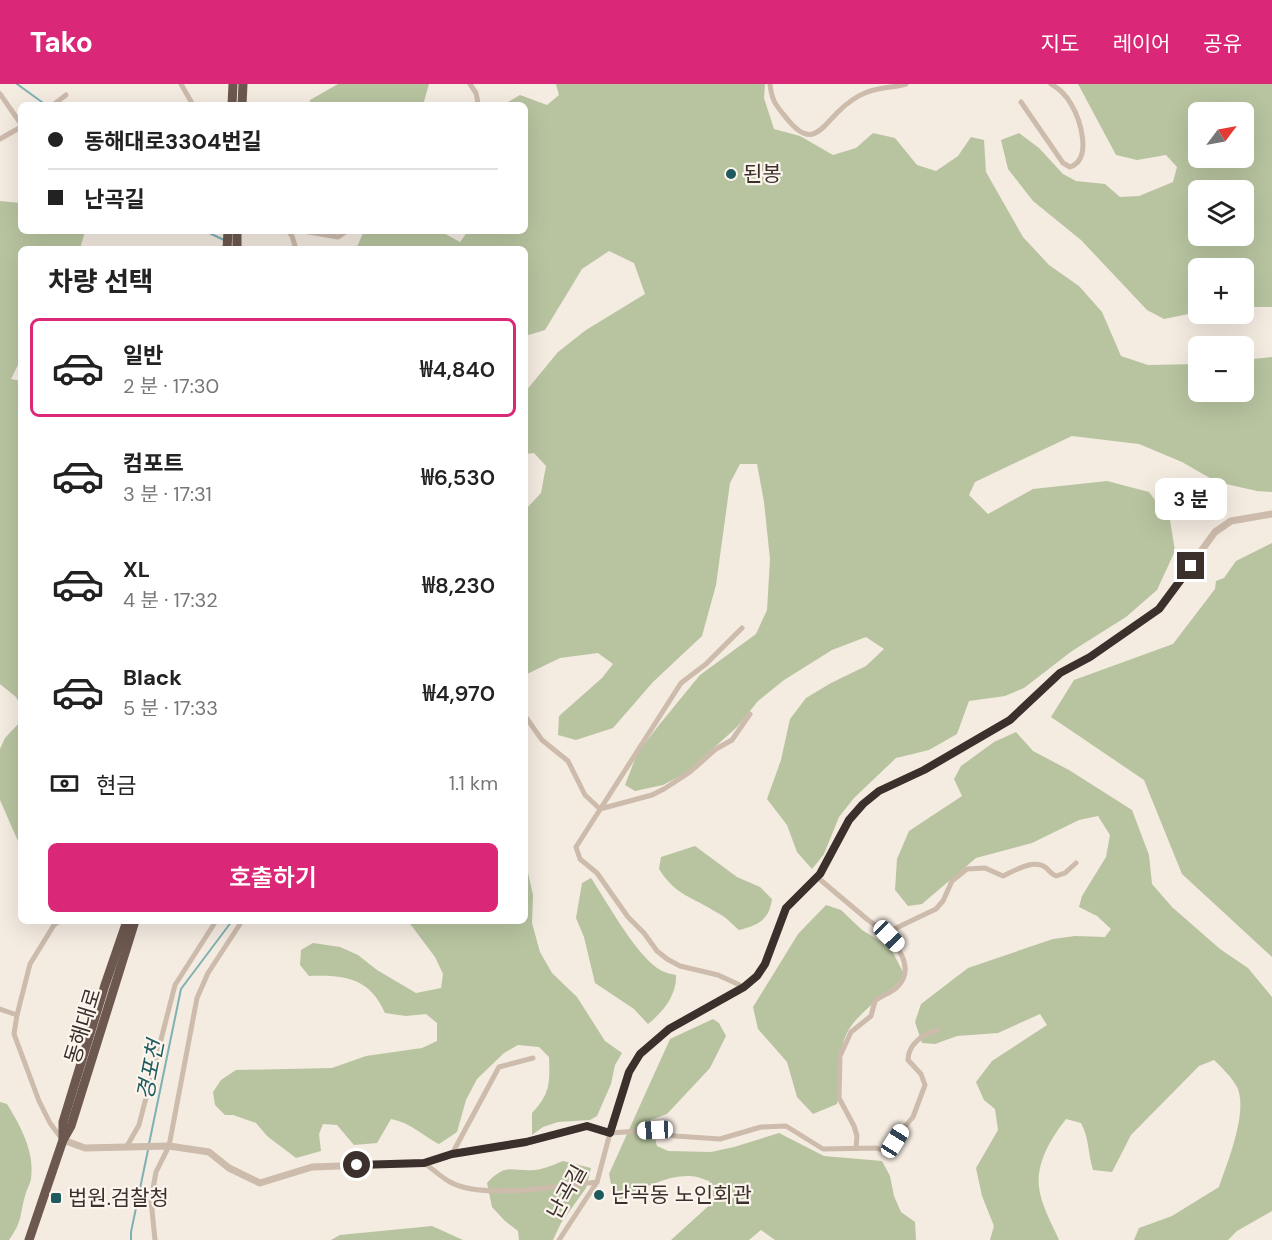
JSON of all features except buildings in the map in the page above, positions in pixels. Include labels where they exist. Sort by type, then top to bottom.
[{"type":"highway","points":[[232,102],[233,84]]},
{"type":"highway","points":[[242,102],[243,84]]},
{"type":"highway","name":"동해대로","points":[[63,1140],[63,1122],[126,924]]},
{"type":"highway","name":"동해대로","points":[[29,1240],[63,1140],[71,1126],[134,924]]},
{"type":"street","points":[[182,84],[191,102]]},
{"type":"street","points":[[470,84],[476,93],[478,102]]},
{"type":"street","points":[[770,84],[771,99],[792,125],[803,134],[810,136],[825,129],[839,111],[866,92],[906,84]]},
{"type":"street","points":[[1021,102],[1063,163],[1070,166],[1078,164],[1083,150],[1078,120],[1066,96],[1051,84]]},
{"type":"street","points":[[0,94],[18,121]]},
{"type":"street","points":[[58,102],[66,95]]},
{"type":"street","points":[[0,138],[18,128]]},
{"type":"street","points":[[320,234],[338,237],[342,234]]},
{"type":"street","name":"난곡길","points":[[559,1240],[597,1182],[629,1072],[640,1054],[669,1029],[744,987],[757,976],[765,964],[786,908],[817,877],[849,820],[863,804],[879,791],[924,770],[1010,720],[1060,673],[1090,657],[1159,609],[1215,532],[1231,521],[1272,514]]},
{"type":"street","points":[[742,628],[706,664],[681,682],[576,847],[579,859],[597,873],[657,951],[680,966],[718,975],[744,987]]},
{"type":"street","points":[[600,809],[652,795],[664,789],[690,772],[716,749],[732,740],[750,714]]},
{"type":"street","points":[[528,720],[542,740],[568,761],[585,795],[600,809]]},
{"type":"street","points":[[878,927],[892,930],[936,909],[943,901],[952,881],[967,869],[985,868],[1003,876],[1036,864],[1045,867],[1056,876],[1065,873],[1076,863]]},
{"type":"street","points":[[817,877],[897,945],[904,962],[903,979],[894,990],[874,1001],[871,1016],[851,1032],[840,1056],[839,1098],[854,1126],[857,1136],[856,1148]]},
{"type":"street","points":[[56,924],[30,964],[16,1014],[14,1034],[39,1101],[50,1123],[63,1140],[85,1148],[169,1146],[209,1152],[229,1168],[260,1183],[312,1167],[424,1163],[452,1154],[526,1142],[587,1126],[610,1133],[655,1130],[675,1136],[720,1139],[761,1127],[786,1126],[823,1149],[876,1148],[888,1152],[913,1117],[925,1085],[921,1074],[910,1063],[907,1056],[918,1040],[938,1030]]},
{"type":"street","points":[[131,1146],[139,1125],[175,985],[214,924]]},
{"type":"street","points":[[155,1240],[151,1200],[156,1172],[169,1146],[197,998],[208,973],[240,924]]},
{"type":"street","points":[[0,1010],[16,1014]]},
{"type":"street","points":[[452,1154],[499,1066],[533,1058]]},
{"type":"street","points":[[424,1163],[452,1183],[479,1191],[597,1182]]},
{"type":"green space","points":[[338,84],[429,84],[424,102],[310,102]]},
{"type":"green space","points":[[556,84],[765,84],[764,98],[774,129],[800,136],[833,155],[856,148],[873,133],[895,138],[917,165],[936,171],[958,156],[971,137],[984,140],[986,172],[1023,237],[1049,265],[1079,286],[1102,312],[1121,356],[1148,365],[1188,364],[1188,402],[1254,402],[1254,359],[1272,357],[1272,492],[1217,482],[1182,462],[1139,444],[1072,436],[975,482],[969,495],[988,514],[1033,489],[1107,481],[1149,492],[1170,520],[1175,551],[1157,590],[1126,617],[1072,651],[1024,688],[1005,696],[969,701],[957,734],[929,750],[896,758],[854,798],[839,817],[824,854],[812,869],[797,852],[787,825],[767,799],[781,760],[790,719],[806,698],[866,666],[884,649],[866,637],[832,650],[784,680],[758,701],[737,727],[686,773],[663,785],[635,791],[625,785],[637,754],[700,675],[756,634],[767,610],[770,559],[757,464],[740,464],[730,483],[716,585],[702,636],[653,682],[613,728],[576,740],[558,735],[559,716],[602,678],[613,664],[598,653],[560,658],[528,674],[528,507],[541,493],[546,466],[534,453],[528,454],[528,388],[558,352],[586,330],[645,294],[634,263],[609,251],[582,269],[545,330],[528,335],[528,246],[357,246],[363,234],[445,234],[460,242],[466,234],[528,234],[528,102],[508,102],[520,95],[547,105],[559,95]]},
{"type":"green space","points":[[1078,84],[1272,84],[1272,307],[1254,307],[1254,258],[1188,258],[1188,314],[1164,319],[1147,310],[1081,240],[1033,201],[1008,169],[1001,140],[1019,133],[1039,148],[1063,174],[1076,181],[1105,184],[1120,197],[1139,196],[1173,182],[1177,167],[1166,155],[1137,160],[1116,155]]},
{"type":"green space","points":[[0,201],[18,203],[18,234],[84,234],[81,246],[18,246],[18,365],[11,379],[18,380],[18,701],[0,684]]},
{"type":"green space","points":[[1272,543],[1272,957],[1182,874],[1144,780],[1051,717],[1074,680],[1173,644],[1215,589],[1216,581],[1224,578],[1236,561]]},
{"type":"green space","points":[[18,724],[18,841],[0,800],[0,749],[5,738]]},
{"type":"green space","points":[[1016,732],[1033,751],[1069,770],[1132,810],[1149,855],[1152,884],[1172,907],[1220,949],[1248,968],[1272,997],[1272,1211],[1237,1231],[1228,1240],[1134,1240],[1139,1228],[1172,1216],[1219,1187],[1235,1138],[1240,1100],[1238,1089],[1233,1081],[1214,1060],[1199,1066],[1131,1135],[1112,1172],[1093,1170],[1086,1134],[1081,1123],[1066,1119],[1046,1150],[1039,1178],[1042,1201],[1059,1240],[990,1240],[994,1226],[982,1196],[976,1168],[998,1130],[995,1109],[984,1100],[976,1082],[992,1061],[1047,1025],[1040,1014],[998,1033],[957,1036],[935,1044],[922,1043],[915,1022],[921,1004],[968,968],[1053,939],[1075,936],[1105,937],[1111,929],[1097,916],[1079,907],[1082,896],[1106,857],[1110,835],[1098,816],[1079,820],[1032,843],[976,858],[922,904],[908,906],[895,890],[897,859],[909,831],[962,796],[954,779],[961,766],[994,742]]},
{"type":"green space","points":[[695,846],[737,877],[760,887],[772,899],[766,917],[762,921],[739,930],[722,916],[684,895],[665,878],[659,869],[661,857]]},
{"type":"green space","points":[[528,872],[533,895],[532,923],[540,952],[552,973],[577,997],[605,1041],[622,1053],[615,1065],[611,1084],[597,1116],[590,1120],[558,1122],[543,1127],[532,1135],[532,1113],[548,1088],[549,1057],[539,1047],[518,1045],[504,1053],[477,1079],[466,1100],[457,1132],[439,1144],[411,1126],[391,1119],[377,1143],[354,1145],[337,1125],[323,1124],[319,1134],[321,1151],[296,1158],[267,1136],[256,1123],[233,1115],[225,1115],[215,1105],[213,1092],[221,1080],[236,1070],[332,1068],[366,1056],[422,1048],[437,1041],[437,1023],[426,1014],[406,1016],[385,1013],[379,1001],[363,985],[333,976],[309,976],[300,965],[301,950],[313,943],[340,947],[358,955],[377,970],[416,993],[441,988],[443,974],[435,957],[410,924],[528,924]]},
{"type":"green space","points":[[591,878],[643,955],[662,971],[676,975],[672,996],[659,1014],[648,1024],[634,1009],[595,983],[584,937],[576,918],[582,883]]},
{"type":"green space","points":[[826,905],[841,910],[862,930],[890,947],[905,976],[853,1023],[843,1042],[839,1062],[837,1104],[813,1114],[797,1097],[787,1062],[758,1029],[753,1007],[798,934]]},
{"type":"green space","points":[[713,1019],[719,1023],[726,1036],[710,1068],[667,1114],[650,1120],[657,1146],[668,1151],[711,1152],[779,1133],[824,1156],[882,1161],[890,1176],[894,1196],[901,1212],[915,1222],[916,1240],[775,1240],[761,1230],[749,1240],[671,1240],[714,1201],[709,1181],[692,1176],[682,1176],[664,1180],[624,1199],[614,1198],[609,1174],[670,1039]]},
{"type":"green space","points":[[0,1102],[7,1104],[21,1130],[29,1149],[32,1169],[19,1223],[9,1240],[0,1240]]},
{"type":"green space","points":[[563,1161],[591,1168],[586,1188],[561,1223],[553,1240],[519,1240],[518,1231],[492,1207],[487,1183],[505,1170],[539,1169]]},
{"type":"green space","points":[[432,1226],[463,1240],[331,1240],[340,1235]]},
{"type":"waterway","name":"경포천","points":[[17,84],[42,102]]},
{"type":"waterway","name":"경포천","points":[[211,234],[224,240]]},
{"type":"waterway","name":"경포천","points":[[149,1144],[181,989],[230,924]]},
{"type":"waterway","name":"경포천","points":[[131,1240],[148,1150]]},
{"type":"place","name":"된봉","points":[[731,174]]},
{"type":"place","name":"난곡동 노인회관","points":[[599,1195]]},
{"type":"place","name":"법원.검찰청","points":[[56,1198]]},
{"type":"route","points":[[357,1165],[424,1163],[452,1154],[526,1142],[587,1126],[610,1133],[629,1072],[640,1054],[669,1029],[744,987],[757,976],[765,964],[786,908],[820,874],[849,820],[863,804],[879,791],[924,770],[1010,720],[1060,673],[1090,657],[1159,609],[1191,566]]}]
